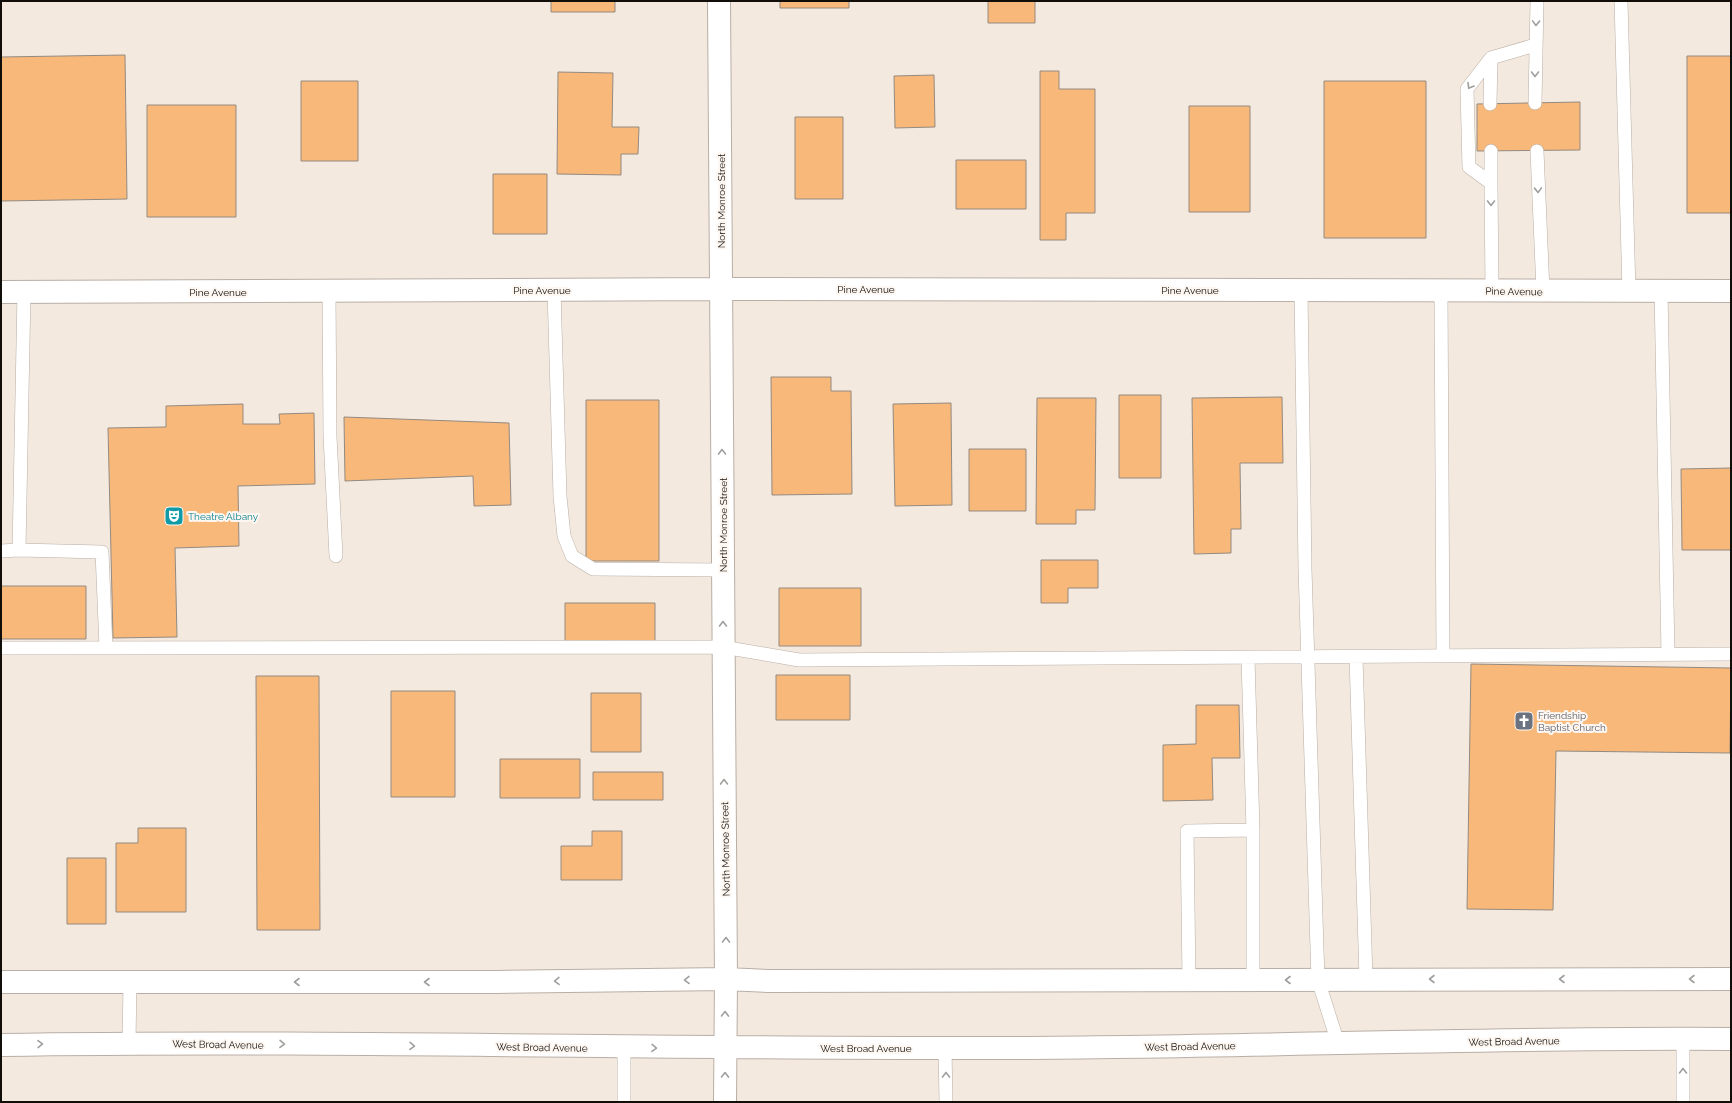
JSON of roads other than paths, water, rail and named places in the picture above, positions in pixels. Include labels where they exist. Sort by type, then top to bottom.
[{"type":"main road","name":"North Monroe Street","points":[[719,1],[726,979],[725,1102]]},
{"type":"main road","name":"Pine Avenue","points":[[1,292],[722,289],[1301,291],[1492,290],[1629,292],[1731,291]]},
{"type":"main road","points":[[1,982],[495,982],[726,979],[769,981],[1731,979]]},
{"type":"main road","name":"West Broad Avenue","points":[[1,1044],[129,1043],[624,1048],[946,1048],[1731,1039]]},
{"type":"lane","points":[[1535,103],[1537,1]]},
{"type":"lane","points":[[1621,1],[1629,292]]},
{"type":"lane","points":[[1491,183],[1469,167],[1467,89],[1491,58],[1535,45]]},
{"type":"lane","points":[[1490,104],[1491,58]]},
{"type":"lane","points":[[1491,151],[1492,290]]},
{"type":"lane","points":[[1537,151],[1543,291]]},
{"type":"lane","points":[[554,290],[560,496],[564,536],[572,556],[593,569],[723,570]]},
{"type":"lane","points":[[329,291],[330,436],[336,556]]},
{"type":"lane","points":[[1301,291],[1305,569],[1318,980],[1338,1043]]},
{"type":"lane","points":[[1441,291],[1443,656]]},
{"type":"lane","points":[[1661,291],[1668,654]]},
{"type":"lane","points":[[19,550],[24,292]]},
{"type":"lane","points":[[1,551],[102,552],[106,648]]},
{"type":"lane","points":[[1,648],[723,647],[799,660],[1731,654]]},
{"type":"lane","points":[[1356,657],[1366,979]]},
{"type":"lane","points":[[1248,658],[1253,830],[1253,980]]},
{"type":"lane","points":[[1189,980],[1186,831],[1253,830]]},
{"type":"lane","points":[[129,1043],[130,982]]},
{"type":"lane","points":[[1683,1039],[1683,1102]]},
{"type":"lane","points":[[624,1048],[624,1102]]},
{"type":"lane","points":[[946,1048],[946,1102]]},
{"type":"place","name":"Theatre Albany","points":[[174,516]]},
{"type":"place","name":"Friendship Baptist Church","points":[[1524,721]]}]
